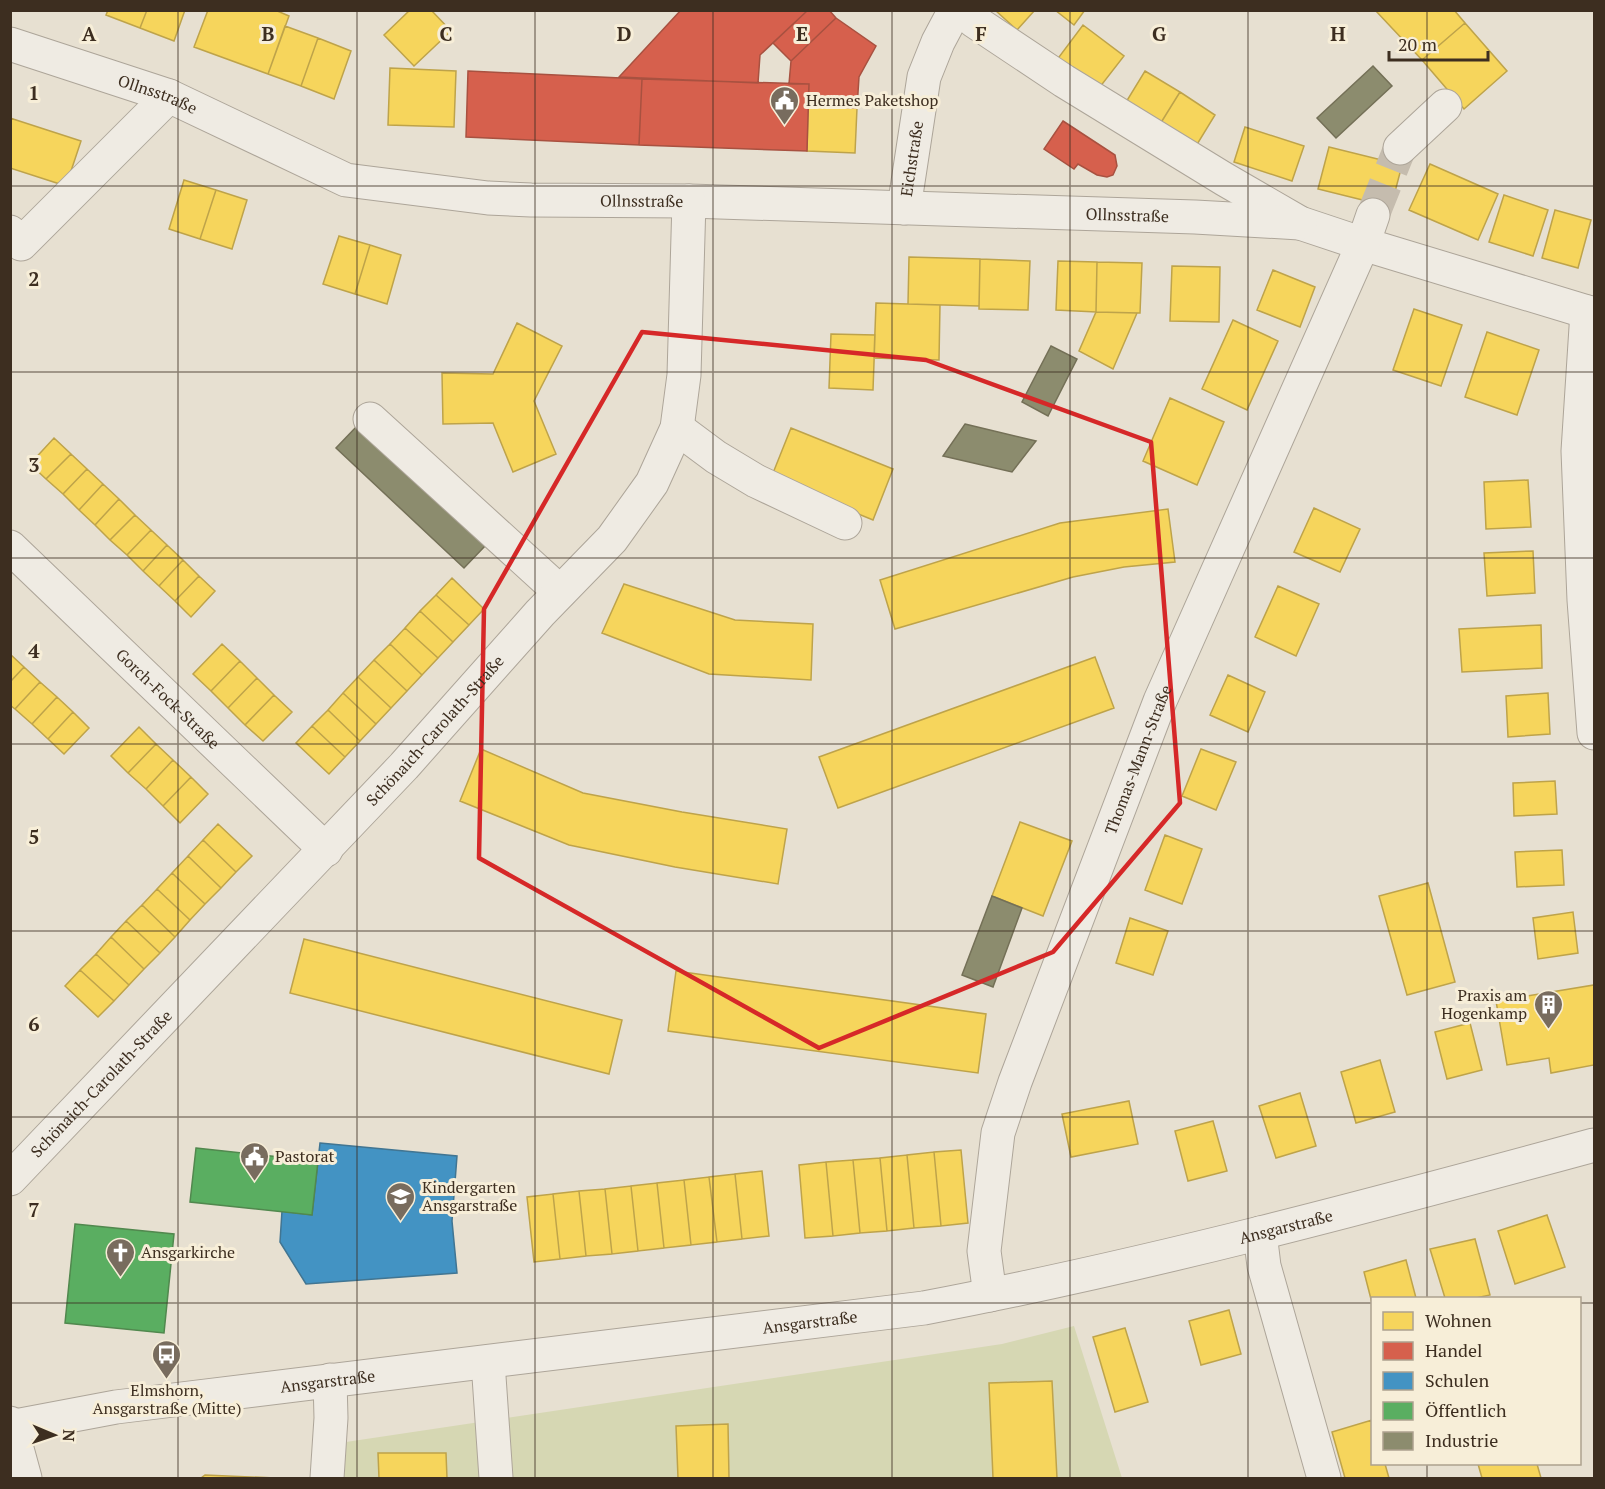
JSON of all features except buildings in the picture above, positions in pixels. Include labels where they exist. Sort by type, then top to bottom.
[{"type":"street","name":"Eichstraße","points":[[904,208],[924,77],[938,42],[965,16]]},
{"type":"street","name":"Ollnsstraße","points":[[965,16],[1074,87],[1300,223]]},
{"type":"street","name":"Ollnsstraße","points":[[10,44],[169,96],[346,180],[488,198],[689,201],[1195,217],[1368,229],[1591,313]]},
{"type":"street","points":[[14,243],[169,96]]},
{"type":"street","points":[[1400,148],[1445,106]]},
{"type":"street","name":"Schönaich-Carolath-Straße","points":[[10,1179],[404,766],[560,592],[612,539],[652,483],[677,428],[684,375],[689,201]]},
{"type":"street","name":"Thomas-Mann-Straße","points":[[990,1295],[984,1251],[998,1133],[1015,1082],[1161,701],[1368,229]]},
{"type":"street","points":[[1591,313],[1578,451],[1584,600],[1594,733]]},
{"type":"street","points":[[370,419],[560,592]]},
{"type":"street","points":[[677,428],[716,457],[756,481],[845,523]]},
{"type":"street","name":"Gorch-Fock-Straße","points":[[10,547],[326,849]]},
{"type":"street","name":"Ansgarstraße","points":[[11,1426],[116,1407],[924,1308],[1260,1233],[1387,1202],[1594,1145]]},
{"type":"street","points":[[1260,1233],[1264,1266],[1324,1479]]},
{"type":"street","points":[[488,1362],[496,1479]]},
{"type":"street","points":[[327,1479],[331,1418],[330,1380]]},
{"type":"street","points":[[11,1426],[25,1479]]},
{"type":"highlighted area","points":[[642,332],[926,360],[1151,442],[1180,803],[1053,952],[819,1048],[479,858],[484,609]]},
{"type":"green space","points":[[1074,1326],[1122,1478],[343,1478],[346,1442],[1002,1344]]},
{"type":"tunnel","points":[[1373,215],[1400,148]]},
{"type":"place","name":"Hermes Paketshop","points":[[785,126]]},
{"type":"place","name":"Praxis am Hogenkamp","points":[[1548,1030]]},
{"type":"place","name":"Pastorat","points":[[254,1182]]},
{"type":"place","name":"Kindergarten Ansgarstraße","points":[[401,1222]]},
{"type":"place","name":"Ansgarkirche","points":[[120,1278]]},
{"type":"place","name":"Elmshorn, Ansgarstraße (Mitte)","points":[[167,1380]]}]
